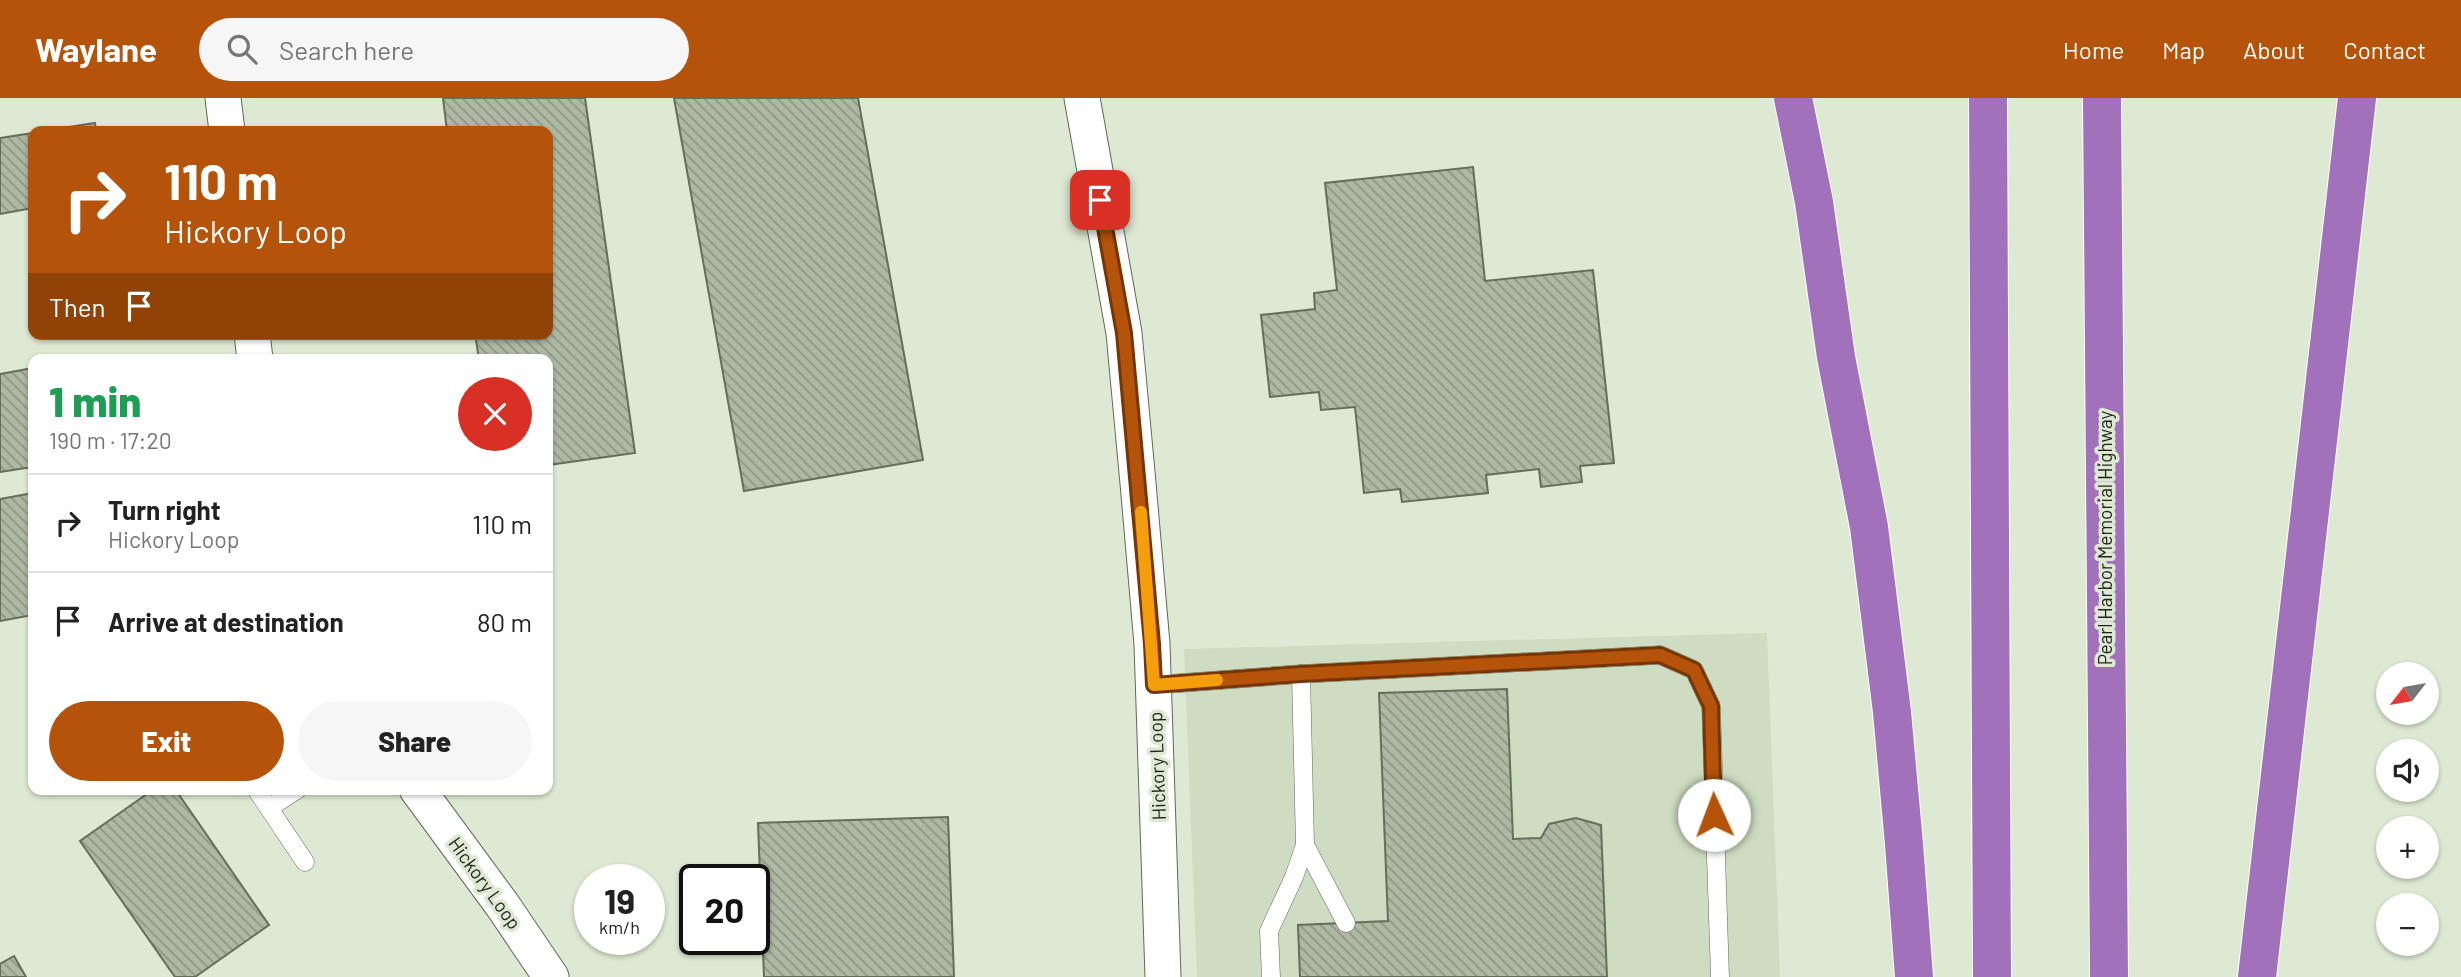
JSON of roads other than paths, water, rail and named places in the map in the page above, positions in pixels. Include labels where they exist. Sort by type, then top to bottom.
[{"type":"highway","points":[[1793,98],[1815,202],[1836,357],[1869,527],[1892,712],[1914,977]]},
{"type":"highway","points":[[1988,98],[1992,977]]},
{"type":"highway","name":"Pearl Harbor Memorial Highway","points":[[2102,98],[2109,977]]},
{"type":"highway","points":[[2257,977],[2357,98]]},
{"type":"street","points":[[223,98],[226,126]]},
{"type":"street","name":"Hickory Loop","points":[[1082,98],[1124,333],[1152,644],[1163,977]]},
{"type":"street","name":"Hickory Loop","points":[[420,795],[503,906],[551,977]]},
{"type":"lane","points":[[1154,685],[1301,674],[1660,655],[1694,670],[1711,706],[1720,977]]},
{"type":"lane","points":[[1271,977],[1269,930],[1294,877],[1305,845],[1301,674]]},
{"type":"lane","points":[[260,795],[305,862]]},
{"type":"lane","points":[[269,808],[289,795]]},
{"type":"lane","points":[[1305,845],[1346,923]]}]
